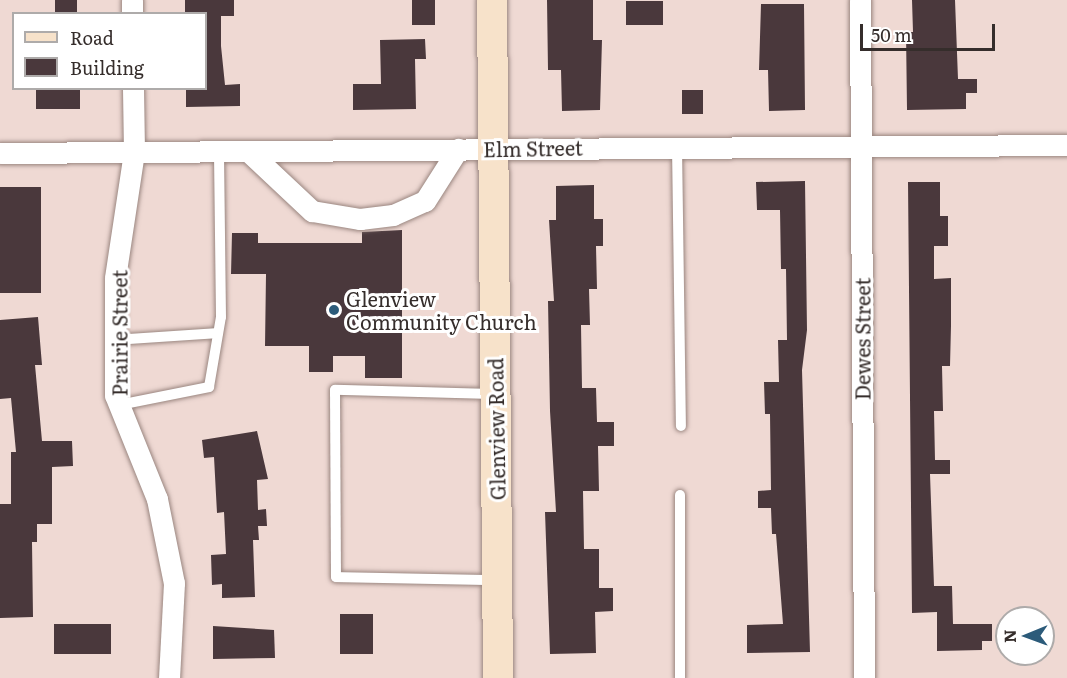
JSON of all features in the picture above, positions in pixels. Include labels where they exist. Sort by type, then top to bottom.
[{"type":"main road","name":"Glenview Road","points":[[492,0],[498,678]]},
{"type":"street","name":"Dewes Street","points":[[860,0],[864,678]]},
{"type":"street","name":"Prairie Street","points":[[133,90],[134,152],[115,278],[115,340],[119,405],[157,499],[174,582],[169,678]]},
{"type":"street","name":"Elm Street","points":[[0,153],[861,144],[1067,145]]},
{"type":"street","points":[[248,151],[312,211],[360,219],[393,215],[425,201],[458,149]]},
{"type":"lane","points":[[677,146],[681,426]]},
{"type":"lane","points":[[119,405],[209,387],[218,333],[219,151]]},
{"type":"lane","points":[[115,340],[218,333]]},
{"type":"lane","points":[[496,394],[335,390],[336,578],[498,580]]},
{"type":"lane","points":[[680,495],[680,678]]},
{"type":"building","points":[[55,0],[77,0],[77,12],[55,12]]},
{"type":"building","points":[[185,0],[234,0],[234,16],[221,16],[221,46],[225,85],[240,84],[240,106],[186,107],[186,90],[207,90],[207,12],[185,12]]},
{"type":"building","points":[[412,0],[435,0],[435,25],[412,25]]},
{"type":"building","points":[[547,0],[593,0],[593,40],[602,40],[600,110],[562,111],[561,70],[548,70]]},
{"type":"building","points":[[912,0],[955,0],[958,79],[977,79],[977,93],[966,93],[966,109],[907,110],[906,32],[913,32]]},
{"type":"building","points":[[626,1],[663,1],[663,25],[626,25]]},
{"type":"building","points":[[761,4],[804,4],[805,110],[769,111],[768,70],[759,70]]},
{"type":"building","points":[[425,39],[426,59],[415,59],[416,109],[353,110],[353,84],[381,84],[380,40]]},
{"type":"building","points":[[36,90],[80,90],[80,109],[36,109]]},
{"type":"building","points":[[682,90],[703,90],[703,114],[682,114]]},
{"type":"building","points":[[805,181],[807,330],[802,370],[810,652],[747,653],[747,625],[783,624],[776,534],[772,534],[771,508],[758,508],[758,491],[771,490],[770,414],[765,414],[764,382],[779,382],[778,340],[787,340],[786,269],[781,269],[780,210],[757,210],[756,182]]},
{"type":"building","points":[[908,182],[940,182],[940,216],[948,216],[948,246],[934,246],[934,279],[951,278],[951,326],[950,366],[942,366],[943,411],[934,411],[935,460],[950,460],[950,474],[930,474],[934,586],[952,586],[953,624],[992,624],[992,641],[982,641],[982,650],[937,651],[937,612],[912,613]]},
{"type":"building","points":[[594,185],[594,219],[603,219],[603,246],[596,246],[597,289],[589,289],[590,325],[581,325],[582,388],[596,388],[597,422],[614,422],[614,446],[598,446],[599,491],[583,491],[584,549],[599,549],[599,588],[613,588],[613,611],[595,612],[596,653],[550,654],[545,512],[556,512],[550,411],[548,301],[554,301],[549,220],[556,220],[556,186]]},
{"type":"building","points":[[0,187],[41,187],[41,293],[0,293]]},
{"type":"building","name":"Glenview Community Church","points":[[402,230],[402,378],[365,378],[365,356],[333,356],[333,372],[309,372],[309,346],[265,346],[266,274],[231,274],[232,233],[258,233],[258,243],[362,243],[362,232]]},
{"type":"building","points":[[38,317],[42,365],[35,365],[42,441],[72,441],[73,466],[52,467],[52,524],[37,524],[37,542],[32,542],[33,617],[0,618],[0,504],[11,504],[11,452],[16,452],[11,398],[0,399],[0,320]]},
{"type":"building","points":[[257,431],[268,479],[257,480],[258,510],[266,509],[267,526],[258,526],[259,540],[253,540],[255,597],[222,598],[222,584],[212,585],[211,555],[226,554],[224,512],[217,513],[214,457],[204,458],[202,440]]},
{"type":"building","points":[[340,614],[373,614],[373,654],[340,654]]},
{"type":"building","points":[[54,624],[111,624],[111,654],[54,654]]},
{"type":"building","points":[[213,626],[274,630],[275,658],[213,659]]},
{"type":"place","name":"Glenview Community Church","points":[[334,310]]}]
